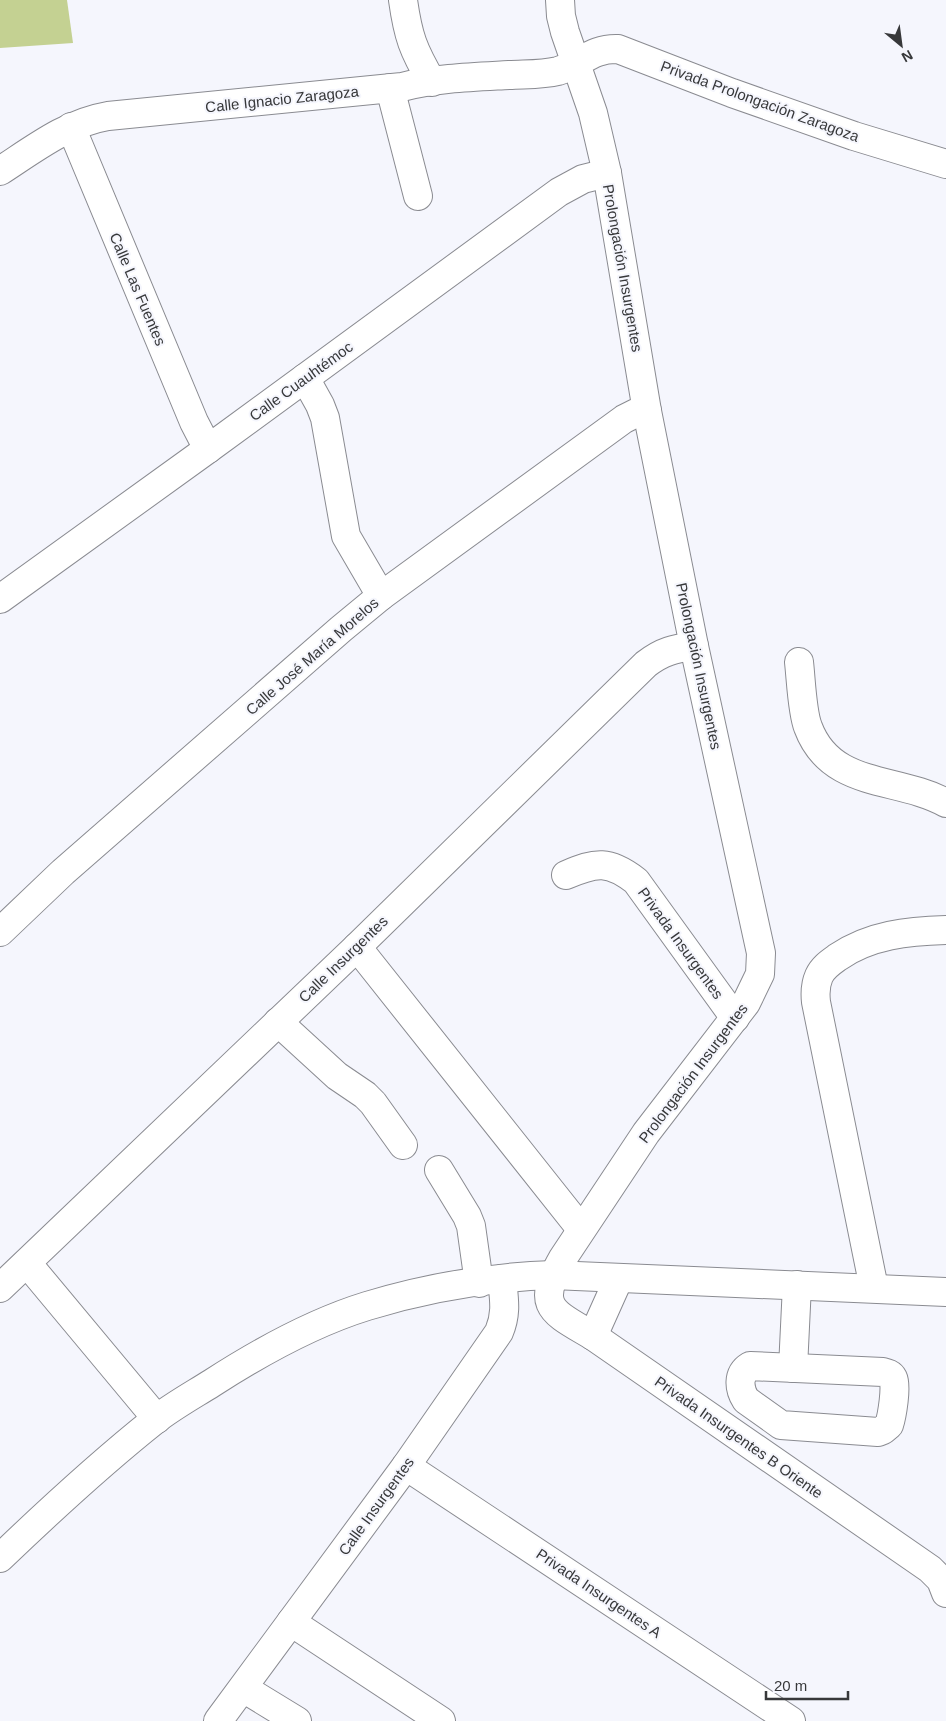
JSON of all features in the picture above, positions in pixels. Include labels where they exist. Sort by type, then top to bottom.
[{"type":"street","points":[[403,0],[406,27],[412,44],[432,82]]},
{"type":"street","name":"Prolongación Insurgentes","points":[[553,1275],[581,1229],[646,1134],[746,1003],[760,974],[761,953],[694,646],[647,411],[607,173],[593,113],[565,32],[560,0]]},
{"type":"street","name":"Privada Prolongación Zaragoza","points":[[576,63],[592,53],[606,48],[618,49],[732,93],[844,133],[946,164]]},
{"type":"street","name":"Calle Ignacio Zaragoza","points":[[0,171],[49,139],[90,119],[390,88],[445,79],[546,73],[558,71],[576,63]]},
{"type":"street","points":[[390,88],[418,196]]},
{"type":"street","name":"Calle Las Fuentes","points":[[71,127],[194,422],[208,449]]},
{"type":"street","name":"Calle Cuauhtémoc","points":[[0,598],[208,449],[558,192],[583,179],[607,173]]},
{"type":"street","points":[[305,378],[325,418],[346,536],[381,596]]},
{"type":"street","name":"Calle José María Morelos","points":[[0,932],[63,872],[381,596],[624,419],[636,413],[647,411]]},
{"type":"street","name":"Calle Insurgentes","points":[[0,1288],[357,947],[646,664],[659,654],[673,649],[694,646]]},
{"type":"street","points":[[799,662],[807,725],[818,748],[830,761],[859,776],[924,793],[946,803]]},
{"type":"street","name":"Privada Insurgentes","points":[[566,875],[587,866],[605,865],[622,869],[636,880],[735,1018]]},
{"type":"street","points":[[874,1288],[816,1002],[815,988],[820,975],[829,963],[868,941],[897,934],[946,930]]},
{"type":"street","points":[[357,947],[581,1229]]},
{"type":"street","points":[[278,1022],[336,1076],[365,1095],[373,1103],[403,1145]]},
{"type":"street","name":"Calle Insurgentes","points":[[218,1721],[406,1466],[499,1332],[504,1319],[505,1308],[490,1281],[467,1216],[439,1170]]},
{"type":"street","points":[[27,1263],[157,1419]]},
{"type":"street","points":[[0,1558],[67,1494],[157,1419],[236,1368],[286,1340],[336,1317],[366,1306],[412,1294],[490,1281],[553,1275],[946,1292]]},
{"type":"street","name":"Privada Insurgentes B Oriente","points":[[553,1275],[548,1296],[551,1305],[561,1316],[930,1569],[941,1580],[946,1592]]},
{"type":"street","points":[[592,1336],[619,1278]]},
{"type":"street","points":[[793,1368],[797,1285]]},
{"type":"street","points":[[755,1366],[793,1368],[888,1373],[892,1376],[895,1385],[889,1425],[878,1432],[781,1424],[746,1400],[740,1387],[740,1378],[746,1368],[755,1366]]},
{"type":"street","name":"Privada Insurgentes A","points":[[406,1466],[791,1721]]},
{"type":"street","points":[[291,1622],[441,1721]]},
{"type":"street","points":[[243,1688],[297,1721]]},
{"type":"green space","points":[[0,0],[67,0],[73,43],[0,48]]}]
